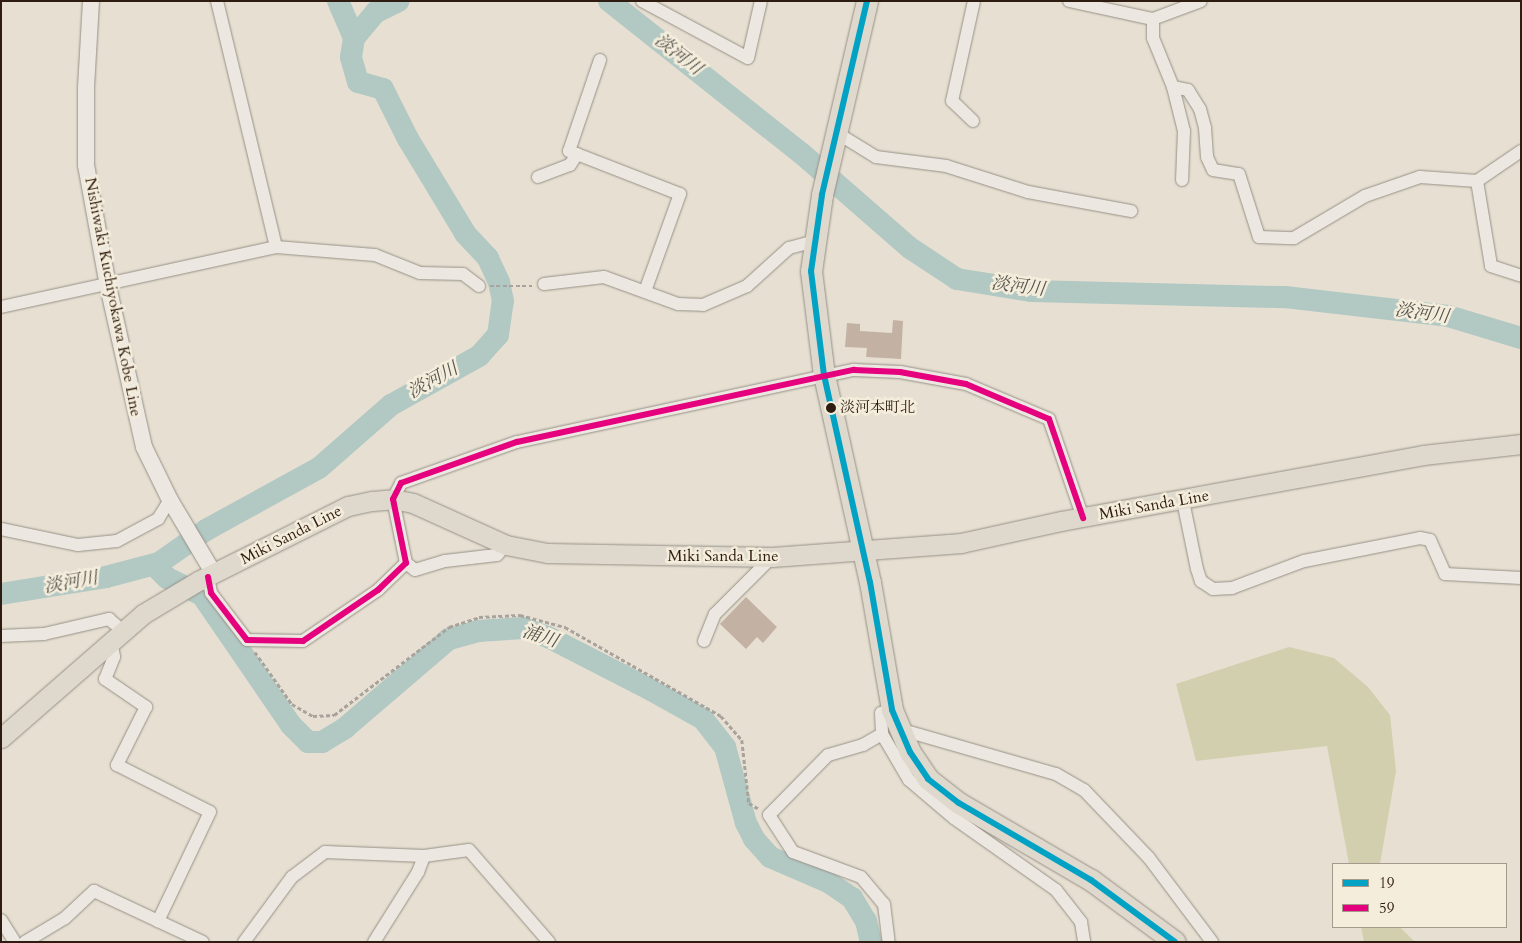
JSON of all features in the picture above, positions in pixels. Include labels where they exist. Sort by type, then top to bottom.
[{"type":"highway","points":[[867,1],[822,195],[811,271],[824,375],[861,550],[870,582],[891,724],[928,779],[959,803],[1091,880],[1175,942]]},
{"type":"main road","name":"Nishiwaki Kuchiyokawa Kobe Line","points":[[90,1],[86,90],[86,166],[108,286],[144,447],[207,574]]},
{"type":"main road","name":"Miki Sanda Line","points":[[1,738],[117,636],[177,593],[207,574],[348,506],[393,499],[433,511],[506,545],[547,553],[772,557],[962,543],[1083,518],[1183,501],[1423,455],[1521,444]]},
{"type":"street","points":[[217,1],[276,247]]},
{"type":"street","points":[[642,1],[748,58],[761,1]]},
{"type":"street","points":[[973,121],[952,101],[974,1]]},
{"type":"street","points":[[1069,1],[1153,19],[1201,1]]},
{"type":"street","points":[[1153,19],[1153,38],[1173,87],[1184,131],[1182,180]]},
{"type":"street","points":[[600,60],[569,151],[680,194],[645,291]]},
{"type":"street","points":[[1173,87],[1188,90],[1200,109],[1205,128],[1207,157],[1213,170],[1239,174],[1258,237],[1294,238],[1365,196],[1420,177],[1477,181],[1521,151]]},
{"type":"street","points":[[836,135],[876,157],[946,166],[1028,192],[1131,211]]},
{"type":"street","points":[[538,177],[570,165],[577,154]]},
{"type":"street","points":[[1477,181],[1491,266],[1521,276]]},
{"type":"street","points":[[544,284],[604,277],[678,304],[703,305],[747,286],[790,248],[815,241]]},
{"type":"street","points":[[1,307],[108,286],[276,247],[375,255],[420,273],[463,274],[478,286]]},
{"type":"street","points":[[506,545],[497,555],[445,561],[415,570],[406,563],[393,499],[402,483],[517,442],[854,370],[900,372],[966,384],[1049,419],[1083,518]]},
{"type":"street","points":[[1183,501],[1197,570],[1201,580],[1212,589],[1232,588],[1304,562],[1420,538],[1430,540],[1445,574],[1521,578]]},
{"type":"street","points":[[1,529],[78,545],[116,541],[158,519],[174,507]]},
{"type":"street","points":[[704,641],[715,614],[772,557]]},
{"type":"street","points":[[207,574],[211,593],[247,640],[303,641],[378,590],[406,563]]},
{"type":"street","points":[[1,636],[44,634],[109,619],[117,636],[114,657],[105,679],[146,707],[117,765],[210,812],[158,921]]},
{"type":"street","points":[[889,942],[884,904],[861,877],[793,852],[769,815],[828,755],[864,745],[891,724]]},
{"type":"street","points":[[891,724],[909,780],[954,818],[1056,890],[1081,922],[1084,942]]},
{"type":"street","points":[[891,724],[1056,774],[1084,790],[1149,858],[1212,942]]},
{"type":"street","points":[[244,942],[292,877],[325,852],[424,856],[469,850],[548,942]]},
{"type":"street","points":[[374,942],[418,872],[424,856]]},
{"type":"street","points":[[25,942],[65,918],[94,891],[203,942]]},
{"type":"street","points":[[1,920],[15,942]]},
{"type":"path","points":[[478,286],[544,284]]},
{"type":"path","points":[[247,640],[292,704],[313,716],[334,715],[449,627],[479,617],[520,615],[565,627],[721,716],[742,740],[749,802],[769,815]]},
{"type":"shaded area","points":[[1289,647],[1334,658],[1368,687],[1390,715],[1396,771],[1380,863],[1349,863],[1327,746],[1196,761],[1176,684]]},
{"type":"shaded area","points":[[1361,928],[1401,928],[1415,942],[1364,942]]},
{"type":"building","points":[[893,320],[903,321],[901,359],[866,357],[867,348],[845,347],[847,323],[860,324],[860,331],[892,333]]},
{"type":"building","points":[[746,597],[777,627],[763,643],[757,637],[746,649],[720,624]]},
{"type":"waterway","points":[[338,1],[354,38]]},
{"type":"waterway","name":"淡河川","points":[[1,594],[106,577],[159,563],[206,530],[319,468],[391,405],[479,356],[498,335],[503,301],[499,282],[488,258],[465,233],[408,139],[383,89],[358,82],[351,57],[354,38],[376,12],[399,1]]},
{"type":"waterway","name":"淡河川","points":[[609,1],[801,153],[910,248],[957,279],[1031,291],[1285,297],[1448,316],[1521,338]]},
{"type":"waterway","name":"浦川","points":[[154,565],[167,578],[202,595],[291,725],[308,742],[322,742],[345,728],[449,639],[478,631],[523,628],[548,637],[651,690],[703,719],[725,747],[746,823],[754,839],[770,857],[828,882],[852,898],[866,921],[871,942]]},
{"type":"transit line","name":"19","points":[[867,1],[822,195],[811,271],[824,375],[870,582],[892,710],[910,752],[928,779],[959,803],[1091,880],[1175,942]]},
{"type":"transit line","name":"59","points":[[208,577],[211,593],[247,640],[303,641],[378,590],[406,563],[393,499],[401,483],[517,442],[854,370],[900,372],[966,384],[1049,419],[1083,518]]},
{"type":"place","name":"淡河本町北","points":[[831,408]]}]
